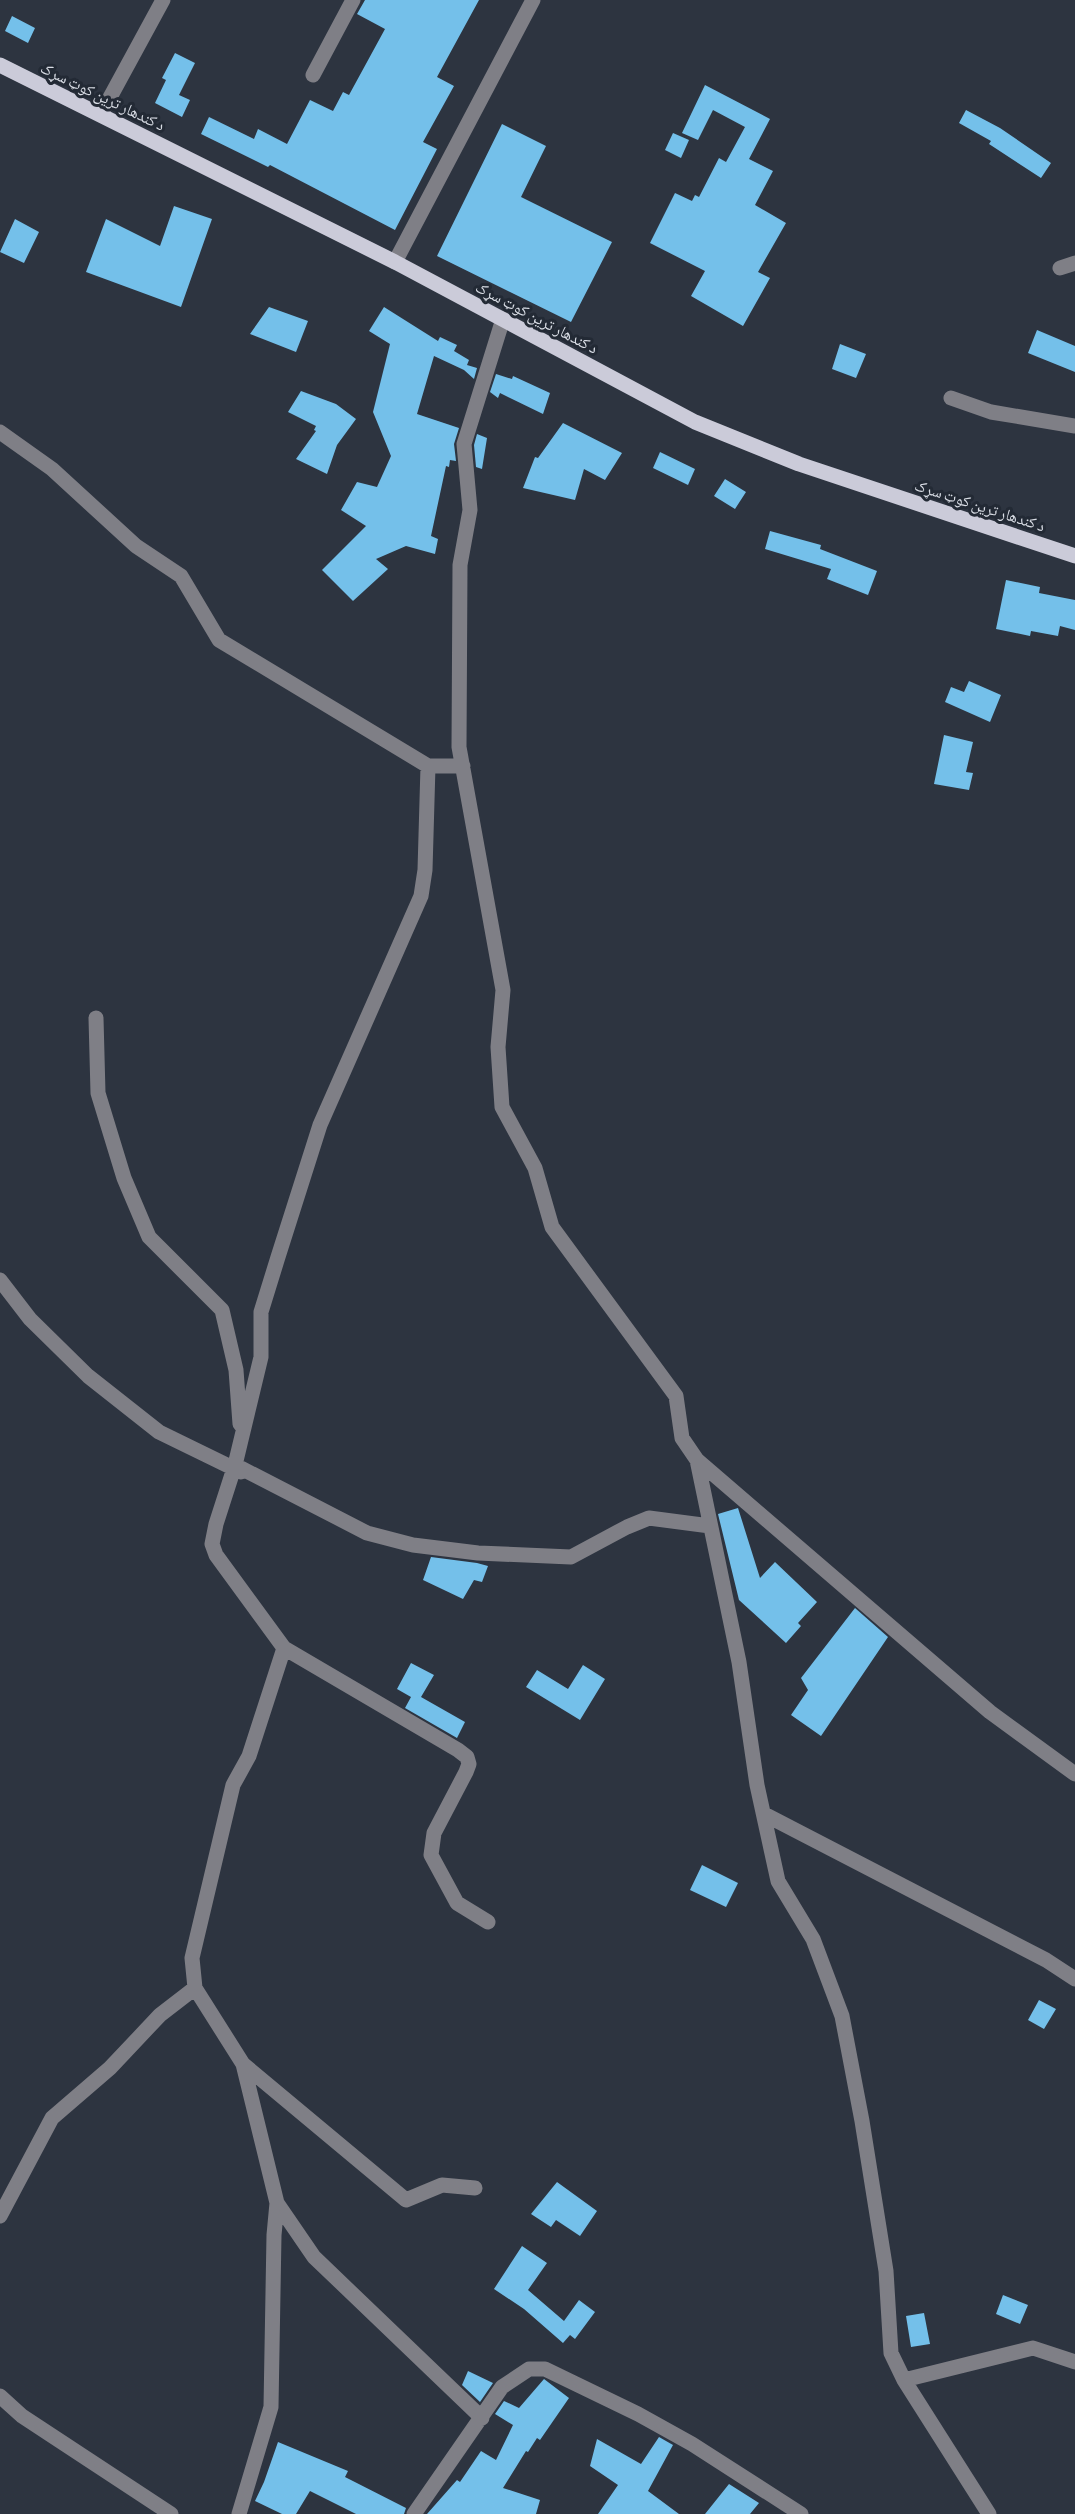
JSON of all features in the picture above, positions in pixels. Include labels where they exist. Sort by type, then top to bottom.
[{"type":"main road","name":"د کندهار ترين کوټ سړک","points":[[0,65],[395,262],[705,426],[799,464],[1075,556]]},
{"type":"street","points":[[101,114],[163,0]]},
{"type":"street","points":[[313,75],[353,0]]},
{"type":"street","points":[[395,262],[533,0]]},
{"type":"street","points":[[1060,268],[1075,263]]},
{"type":"street","points":[[503,319],[464,444],[470,510],[460,565],[459,747],[503,990],[498,1047],[502,1107],[535,1168],[552,1227],[676,1395],[682,1438],[697,1460],[990,1712],[1075,1774]]},
{"type":"street","points":[[951,398],[991,412],[1075,426]]},
{"type":"street","points":[[0,432],[52,469],[136,546],[181,576],[219,640],[428,766],[463,766]]},
{"type":"street","points":[[428,766],[425,870],[421,896],[320,1125],[261,1312],[261,1357],[235,1465],[226,1488],[212,1544],[216,1555],[284,1648],[467,1757],[469,1764],[466,1772],[434,1833],[431,1855],[457,1903],[488,1922]]},
{"type":"street","points":[[0,1280],[30,1319],[96,1383],[159,1432],[243,1473],[236,1370],[222,1310],[148,1238],[124,1178],[98,1093],[96,1018]]},
{"type":"street","points":[[697,1460],[739,1662],[757,1785],[778,1881],[813,1939],[842,2016],[862,2121],[886,2271],[891,2353],[904,2380],[989,2514]]},
{"type":"street","points":[[235,1465],[368,1533],[413,1545],[478,1553],[571,1557],[649,1518],[710,1526]]},
{"type":"street","points":[[284,1648],[249,1756],[233,1785],[192,1958],[195,1988],[243,2064],[406,2200],[442,2185],[475,2188]]},
{"type":"street","points":[[764,1814],[1046,1960],[1075,1979]]},
{"type":"street","points":[[0,2216],[52,2118],[110,2068],[160,2015],[195,1988]]},
{"type":"street","points":[[239,2514],[271,2407],[274,2235],[277,2204],[243,2064]]},
{"type":"street","points":[[277,2204],[314,2258],[482,2418]]},
{"type":"street","points":[[904,2380],[1033,2348],[1075,2362]]},
{"type":"street","points":[[414,2514],[502,2388],[530,2369],[545,2369],[638,2414],[683,2439],[801,2514]]},
{"type":"street","points":[[0,2396],[22,2416],[171,2514]]},
{"type":"building","points":[[365,0],[479,0],[437,77],[454,86],[423,142],[437,149],[395,230],[270,165],[268,167],[201,134],[209,117],[254,139],[258,129],[287,144],[310,100],[333,111],[343,92],[349,95],[385,29],[357,14]]},
{"type":"building","points":[[12,16],[35,28],[28,43],[5,31]]},
{"type":"building","points":[[175,53],[195,63],[179,95],[190,100],[182,117],[155,103],[166,80],[162,78]]},
{"type":"building","points":[[705,85],[770,119],[749,159],[773,171],[755,205],[786,223],[758,272],[770,278],[743,326],[691,296],[705,271],[650,243],[675,193],[692,201],[695,195],[699,197],[719,158],[726,162],[745,127],[713,110],[698,140],[682,133]]},
{"type":"building","points":[[966,110],[1000,128],[1051,163],[1041,178],[989,144],[991,141],[959,123]]},
{"type":"building","points":[[502,124],[546,146],[521,197],[612,242],[571,322],[437,256]]},
{"type":"building","points":[[673,133],[689,140],[681,158],[665,150]]},
{"type":"building","points":[[174,206],[212,219],[181,307],[86,272],[106,219],[160,246]]},
{"type":"building","points":[[15,219],[39,232],[24,263],[0,252]]},
{"type":"building","points":[[269,307],[308,321],[296,352],[250,334]]},
{"type":"building","points":[[384,307],[438,341],[440,337],[457,345],[454,351],[469,360],[467,365],[477,368],[474,379],[464,370],[434,356],[417,414],[459,428],[454,444],[456,461],[450,460],[449,467],[446,466],[431,536],[438,539],[435,554],[406,546],[376,559],[388,569],[353,601],[322,570],[366,526],[341,510],[357,482],[377,487],[391,456],[373,412],[390,344],[369,331]]},
{"type":"building","points":[[1037,330],[1075,346],[1075,372],[1028,353]]},
{"type":"building","points":[[840,344],[866,354],[856,378],[832,369]]},
{"type":"building","points":[[496,374],[512,379],[513,376],[550,393],[543,414],[500,393],[498,398],[490,392]]},
{"type":"building","points":[[301,391],[336,404],[356,419],[337,445],[327,474],[296,459],[316,431],[314,430],[316,426],[288,412]]},
{"type":"building","points":[[563,423],[622,453],[605,480],[584,469],[575,500],[523,488],[535,457],[538,458]]},
{"type":"building","points":[[477,434],[487,438],[482,469],[476,467],[474,445]]},
{"type":"building","points":[[660,452],[695,469],[688,485],[653,468]]},
{"type":"building","points":[[725,479],[746,492],[735,509],[714,496]]},
{"type":"building","points":[[770,531],[821,545],[820,549],[877,571],[868,595],[827,579],[831,569],[765,549]]},
{"type":"building","points":[[1006,580],[1040,587],[1039,593],[1075,600],[1075,630],[1060,626],[1058,636],[1031,631],[1030,636],[996,629]]},
{"type":"building","points":[[969,681],[1001,695],[990,722],[945,702],[951,687],[964,692]]},
{"type":"building","points":[[944,735],[973,742],[966,772],[973,773],[969,790],[934,784]]},
{"type":"building","points":[[738,1508],[760,1578],[775,1562],[817,1602],[798,1623],[801,1626],[786,1643],[739,1600],[718,1514]]},
{"type":"building","points":[[431,1557],[488,1566],[482,1582],[474,1580],[463,1599],[423,1580]]},
{"type":"building","points":[[855,1608],[888,1637],[821,1736],[791,1715],[808,1690],[801,1678]]},
{"type":"building","points":[[411,1663],[434,1675],[421,1697],[465,1722],[457,1738],[405,1708],[411,1697],[397,1689]]},
{"type":"building","points":[[583,1665],[605,1679],[580,1720],[526,1687],[537,1670],[568,1689]]},
{"type":"building","points":[[702,1865],[738,1883],[726,1907],[690,1890]]},
{"type":"building","points":[[1039,2000],[1056,2009],[1044,2029],[1028,2020]]},
{"type":"building","points":[[557,2182],[597,2211],[580,2236],[556,2220],[551,2227],[531,2214]]},
{"type":"building","points":[[522,2246],[547,2263],[528,2290],[564,2321],[579,2300],[595,2312],[575,2339],[570,2335],[563,2343],[524,2309],[494,2289]]},
{"type":"building","points":[[1003,2295],[1028,2305],[1020,2324],[996,2314]]},
{"type":"building","points":[[924,2313],[930,2344],[911,2347],[906,2316]]},
{"type":"building","points":[[468,2371],[493,2383],[480,2402],[462,2385]]},
{"type":"building","points":[[544,2379],[569,2398],[540,2440],[537,2438],[528,2452],[526,2451],[503,2488],[540,2500],[536,2514],[427,2514],[457,2480],[460,2482],[481,2451],[496,2460],[513,2425],[495,2414],[504,2401],[519,2408]]},
{"type":"building","points":[[659,2437],[673,2445],[648,2491],[679,2514],[598,2514],[618,2485],[590,2466],[597,2439],[641,2464]]},
{"type":"building","points":[[278,2442],[348,2471],[345,2477],[406,2508],[404,2514],[356,2514],[310,2491],[296,2514],[282,2514],[255,2501]]},
{"type":"building","points":[[729,2484],[759,2503],[750,2514],[705,2514]]}]
